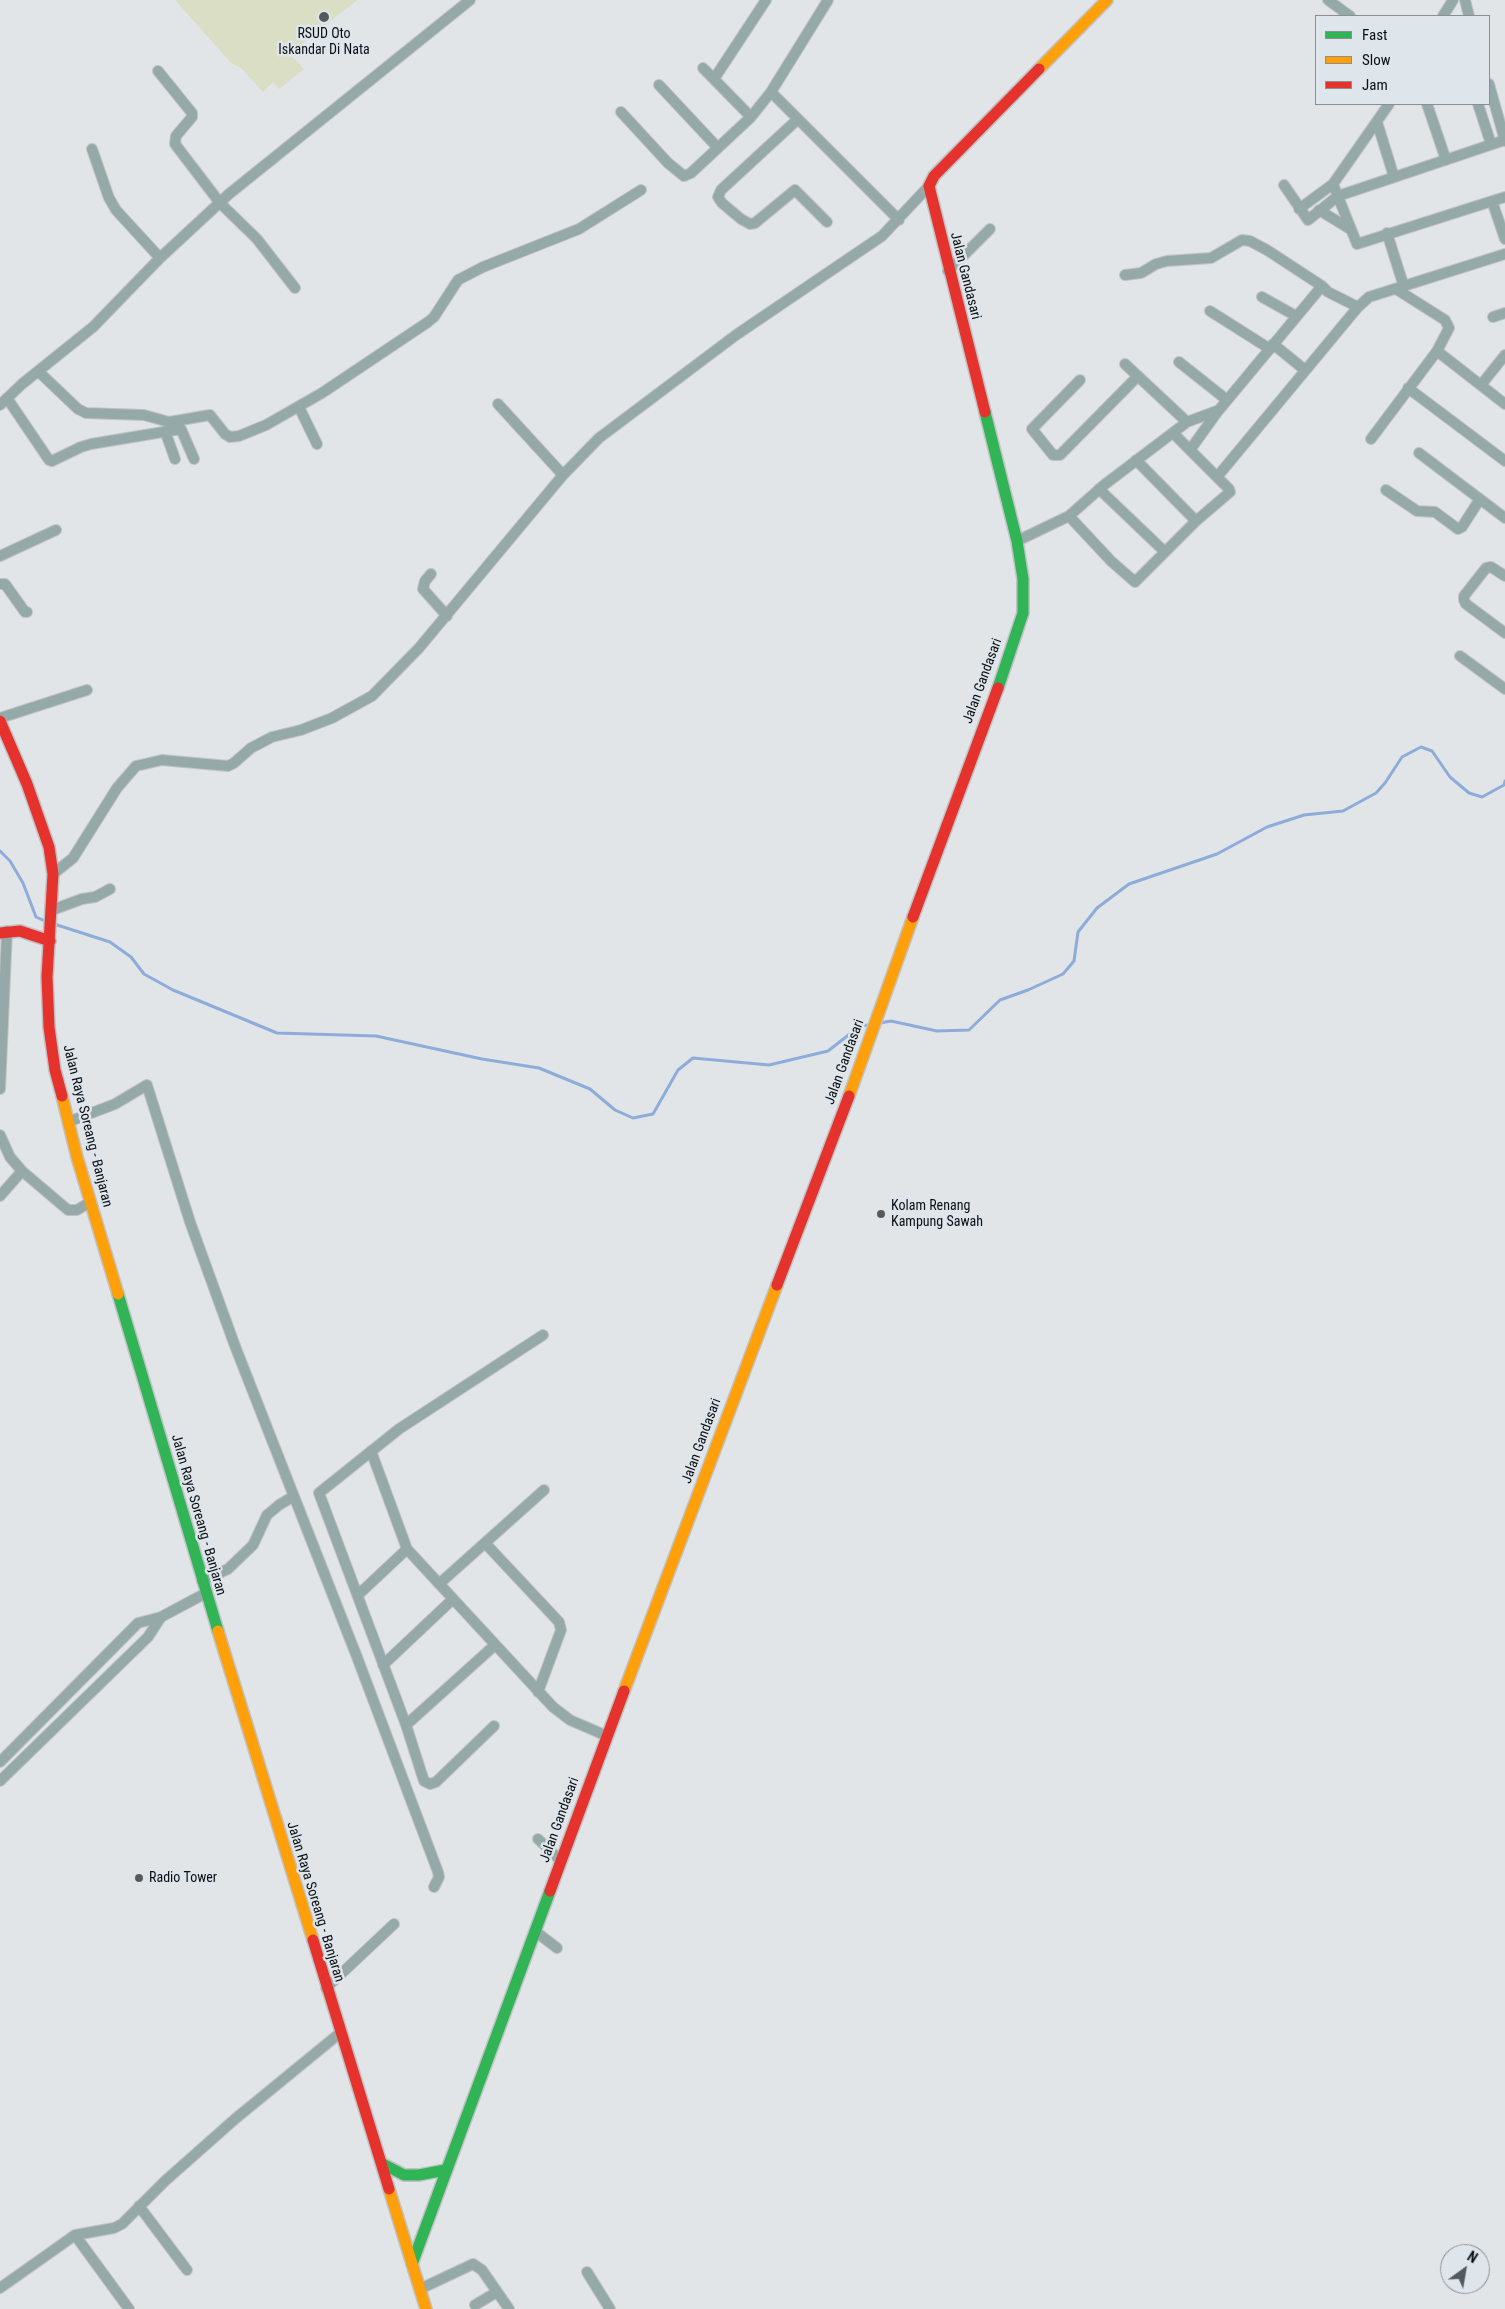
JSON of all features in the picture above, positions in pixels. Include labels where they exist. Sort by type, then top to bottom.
[{"type":"street","points":[[194,459],[182,430],[165,431],[86,445],[50,460],[4,402],[93,327],[160,258],[220,204],[470,0]]},
{"type":"street","points":[[714,79],[766,0]]},
{"type":"street","points":[[621,112],[668,163],[684,176],[691,173],[751,117],[771,92],[828,0]]},
{"type":"street","points":[[53,874],[70,862],[86,840],[117,788],[136,766],[162,760],[228,766],[251,748],[272,737],[301,730],[332,718],[372,696],[447,616],[563,474],[610,428],[736,335],[869,246],[899,220],[929,186],[934,176],[1107,0]]},
{"type":"street","points":[[1328,0],[1349,15]]},
{"type":"street","points":[[1465,0],[1470,15]]},
{"type":"street","points":[[703,68],[751,117]]},
{"type":"street","points":[[158,71],[192,113],[192,117],[176,136],[175,144],[220,204],[257,239],[295,288]]},
{"type":"street","points":[[659,85],[718,148]]},
{"type":"street","points":[[1284,185],[1307,220],[1338,196],[1505,140],[1490,88]]},
{"type":"street","points":[[771,92],[899,220]]},
{"type":"street","points":[[1299,210],[1333,184],[1388,105]]},
{"type":"street","points":[[1427,105],[1446,160]]},
{"type":"street","points":[[1478,105],[1491,144]]},
{"type":"street","points":[[798,119],[721,190],[718,197],[722,203],[741,219],[750,224],[755,224],[795,190],[827,222]]},
{"type":"street","points":[[1377,122],[1394,177]]},
{"type":"street","points":[[92,149],[109,198],[116,210],[160,258]]},
{"type":"street","points":[[1333,184],[1350,229],[1358,244],[1505,196]]},
{"type":"street","name":"Jalan Gandasari","points":[[412,2264],[606,1736],[867,1048],[1023,613],[1024,579],[1017,541],[948,271],[929,186]]},
{"type":"street","points":[[38,372],[78,409],[86,413],[144,415],[169,422],[210,415],[230,437],[248,433],[299,407],[357,371],[428,322],[434,317],[458,280],[483,267],[579,229],[642,190]]},
{"type":"street","points":[[1492,200],[1505,239]]},
{"type":"street","points":[[1319,210],[1350,229]]},
{"type":"street","points":[[948,271],[990,229]]},
{"type":"street","points":[[1371,439],[1437,351],[1449,328],[1448,323],[1400,288],[1387,234]]},
{"type":"street","points":[[1125,275],[1137,275],[1156,264],[1167,261],[1211,258],[1242,240],[1250,241],[1267,250],[1322,286],[1328,292],[1358,307]]},
{"type":"street","points":[[1217,477],[1368,297],[1505,254]]},
{"type":"street","points":[[1190,450],[1227,400],[1322,286]]},
{"type":"street","points":[[1262,297],[1296,316]]},
{"type":"street","points":[[1210,311],[1272,347],[1305,370]]},
{"type":"street","points":[[1493,317],[1505,314]]},
{"type":"street","points":[[1437,351],[1505,404]]},
{"type":"street","points":[[1481,384],[1505,355]]},
{"type":"street","points":[[1179,362],[1227,400]]},
{"type":"street","points":[[1125,364],[1187,422]]},
{"type":"street","points":[[1080,380],[1032,430],[1053,455],[1060,454],[1138,376]]},
{"type":"street","points":[[1408,388],[1505,461]]},
{"type":"street","points":[[498,404],[563,474]]},
{"type":"street","points":[[299,407],[317,444]]},
{"type":"street","points":[[1017,541],[1068,516],[1099,489],[1187,422],[1219,410]]},
{"type":"street","points":[[165,431],[175,459]]},
{"type":"street","points":[[1068,516],[1134,583],[1196,521],[1230,492],[1173,433]]},
{"type":"street","points":[[1419,453],[1505,518]]},
{"type":"street","points":[[1136,460],[1196,521]]},
{"type":"street","points":[[1099,489],[1165,552]]},
{"type":"street","points":[[1386,490],[1417,511],[1435,512],[1458,529],[1462,527],[1480,499]]},
{"type":"street","points":[[0,556],[56,530]]},
{"type":"street","points":[[1505,576],[1491,567],[1486,568],[1464,596],[1466,604],[1505,633]]},
{"type":"street","points":[[431,574],[425,581],[423,589],[447,616]]},
{"type":"street","points":[[0,584],[6,584],[25,612],[27,612]]},
{"type":"street","points":[[1460,656],[1505,689]]},
{"type":"street","points":[[0,720],[86,690]]},
{"type":"street","name":"Jalan Raya Soreang - Banjaran","points":[[0,720],[39,814],[53,874],[47,977],[49,1027],[55,1070],[68,1122],[202,1581],[426,2309]]},
{"type":"street","points":[[52,911],[110,890]]},
{"type":"street","points":[[0,1089],[3,932],[20,931],[50,937]]},
{"type":"street","points":[[68,1122],[115,1104],[147,1085],[190,1222],[235,1346],[438,1872],[439,1877],[434,1886]]},
{"type":"street","points":[[0,1135],[10,1157],[22,1171],[68,1210],[76,1210],[90,1202]]},
{"type":"street","points":[[0,1196],[22,1171]]},
{"type":"street","points":[[494,1726],[436,1782],[430,1784],[424,1781],[406,1725],[319,1493],[399,1429],[543,1336]]},
{"type":"street","points":[[371,1450],[407,1549],[538,1692],[570,1720],[606,1736]]},
{"type":"street","points":[[439,1584],[544,1490]]},
{"type":"street","points":[[202,1581],[228,1568],[253,1545],[268,1515],[278,1504],[294,1496]]},
{"type":"street","points":[[485,1543],[560,1622],[561,1630],[538,1692]]},
{"type":"street","points":[[358,1595],[407,1549]]},
{"type":"street","points":[[0,1762],[138,1623],[161,1617],[206,1592]]},
{"type":"street","points":[[383,1665],[453,1599]]},
{"type":"street","points":[[0,1781],[148,1637],[161,1617]]},
{"type":"street","points":[[406,1725],[495,1645]]},
{"type":"street","points":[[61,1701],[71,1711]]},
{"type":"street","points":[[538,1839],[561,1861]]},
{"type":"street","points":[[326,1988],[394,1924]]},
{"type":"street","points":[[535,1931],[556,1948]]},
{"type":"street","points":[[0,2288],[75,2235],[114,2228],[122,2224],[139,2206],[235,2119],[340,2033]]},
{"type":"street","points":[[382,2164],[404,2175],[419,2175],[445,2170]]},
{"type":"street","points":[[139,2206],[187,2270]]},
{"type":"street","points":[[75,2235],[129,2309]]},
{"type":"street","points":[[420,2289],[473,2264],[482,2270],[509,2309]]},
{"type":"street","points":[[587,2272],[610,2309]]},
{"type":"street","points":[[474,2308],[497,2292]]},
{"type":"green space","points":[[175,0],[357,0],[290,54],[304,69],[279,89],[273,82],[263,92],[241,68],[231,63]]},
{"type":"waterway","points":[[880,1023],[891,1021],[937,1031],[969,1030],[1000,1000],[1063,974],[1074,961],[1078,932],[1097,908],[1129,884],[1217,854],[1267,827],[1304,815],[1343,811],[1376,793],[1402,757],[1421,747],[1432,751],[1450,777],[1469,793],[1482,797],[1504,785],[1505,781]]},
{"type":"waterway","points":[[0,851],[10,861],[23,883],[36,917],[45,921]]},
{"type":"waterway","points":[[54,924],[110,942],[131,957],[144,974],[173,990],[277,1033],[376,1036],[482,1059],[539,1068],[590,1089],[615,1110],[633,1118],[653,1114],[678,1070],[693,1058],[769,1065],[828,1051],[860,1026],[869,1025]]},
{"type":"traffic: fast","points":[[985,412],[1017,541],[1023,579],[1023,613],[998,688]]},
{"type":"traffic: fast","points":[[118,1294],[218,1631]]},
{"type":"traffic: fast","points":[[412,2264],[550,1891]]},
{"type":"traffic: fast","points":[[383,2164],[404,2175],[419,2175],[445,2170]]},
{"type":"traffic: slow","points":[[1039,69],[1107,0]]},
{"type":"traffic: slow","points":[[849,1096],[913,917]]},
{"type":"traffic: slow","points":[[62,1096],[77,1157],[118,1294]]},
{"type":"traffic: slow","points":[[624,1691],[777,1285]]},
{"type":"traffic: slow","points":[[218,1631],[313,1940]]},
{"type":"traffic: slow","points":[[389,2189],[426,2309]]},
{"type":"traffic: jam","points":[[985,412],[929,186],[934,176],[1039,69]]},
{"type":"traffic: jam","points":[[913,917],[998,688]]},
{"type":"traffic: jam","points":[[0,721],[27,784],[49,847],[53,874],[47,977],[49,1027],[55,1070],[62,1096]]},
{"type":"traffic: jam","points":[[0,933],[20,931],[50,941]]},
{"type":"traffic: jam","points":[[777,1285],[849,1096]]},
{"type":"traffic: jam","points":[[550,1891],[624,1691]]},
{"type":"traffic: jam","points":[[313,1940],[389,2189]]},
{"type":"place","name":"RSUD Oto Iskandar Di Nata","points":[[324,17]]},
{"type":"place","name":"Kolam Renang Kampung Sawah","points":[[881,1214]]},
{"type":"place","name":"Radio Tower","points":[[139,1878]]}]
